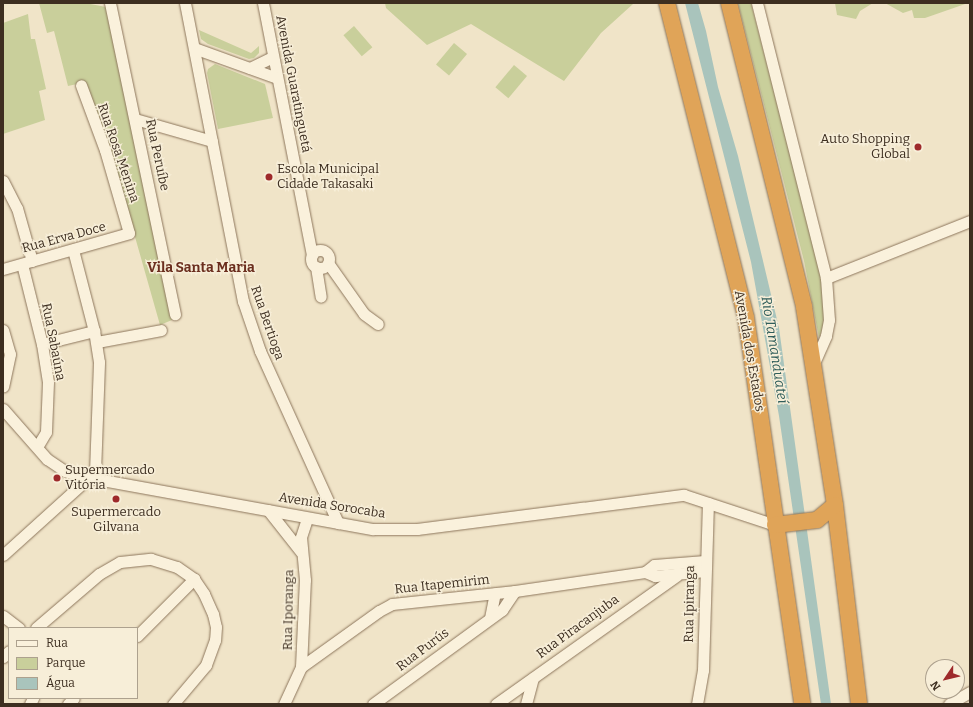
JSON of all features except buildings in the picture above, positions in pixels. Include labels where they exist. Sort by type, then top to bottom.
[{"type":"highway","name":"Avenida dos Estados","points":[[667,3],[746,318],[781,524],[802,704]]},
{"type":"highway","points":[[729,3],[798,274],[814,363],[835,505],[858,704]]},
{"type":"highway","points":[[781,524],[817,520],[835,505]]},
{"type":"street","name":"Rua Peruíbe","points":[[110,3],[175,314]]},
{"type":"street","name":"Rua Bertioga","points":[[185,3],[248,319],[260,351],[338,523]]},
{"type":"street","name":"Avenida Guaratinguetá","points":[[263,3],[306,218],[317,252]]},
{"type":"street","points":[[757,3],[826,278],[829,320],[826,336],[814,363]]},
{"type":"street","points":[[194,48],[278,78]]},
{"type":"street","points":[[250,68],[273,57]]},
{"type":"street","name":"Rua Rosa Menina","points":[[81,85],[105,150],[129,230]]},
{"type":"street","points":[[135,119],[212,141]]},
{"type":"street","name":"Rua Sabaúna","points":[[3,181],[17,208],[42,344],[48,397],[46,432],[36,447]]},
{"type":"street","points":[[826,278],[970,221]]},
{"type":"street","name":"Rua Erva Doce","points":[[3,269],[126,236],[129,230]]},
{"type":"street","points":[[3,555],[95,472],[100,376],[94,331],[74,250]]},
{"type":"street","points":[[316,267],[323,268],[328,263],[329,256],[317,252],[312,262],[316,267],[321,296]]},
{"type":"street","points":[[328,263],[364,314],[378,324]]},
{"type":"street","points":[[3,330],[10,354],[3,386]]},
{"type":"street","points":[[96,342],[161,330]]},
{"type":"street","points":[[42,344],[94,331]]},
{"type":"street","name":"Avenida Sorocaba","points":[[3,409],[36,447],[58,467],[89,478],[373,529],[417,529],[684,495],[781,524]]},
{"type":"street","name":"Rua Ipiranga","points":[[697,704],[703,670],[708,503]]},
{"type":"street","name":"Rua Iporanga","points":[[268,510],[290,534],[303,554]]},
{"type":"street","name":"Rua Iporanga","points":[[301,667],[304,580],[302,529],[307,518]]},
{"type":"street","points":[[37,627],[94,577],[120,562],[151,559],[177,568],[194,580],[214,614],[215,640],[199,675],[173,704]]},
{"type":"street","name":"Rua Itapemirim","points":[[646,572],[654,565],[705,566]]},
{"type":"street","name":"Rua Itapemirim","points":[[284,704],[301,667],[379,611],[392,604],[515,591],[646,572],[655,576],[678,575],[705,566]]},
{"type":"street","points":[[646,572],[648,594]]},
{"type":"street","name":"Rua Piracanjuba","points":[[496,704],[648,594],[678,575]]},
{"type":"street","points":[[138,635],[194,580]]},
{"type":"street","name":"Rua Purús","points":[[373,704],[502,610],[515,591]]},
{"type":"street","points":[[490,618],[495,593]]},
{"type":"street","points":[[3,616],[18,627]]},
{"type":"street","points":[[526,704],[533,678]]},
{"type":"street","points":[[949,704],[970,692]]},
{"type":"green space","points":[[39,3],[85,3],[106,7],[172,320],[160,325],[120,184],[86,82],[68,86],[54,31],[47,33]]},
{"type":"green space","points":[[385,3],[633,4],[601,33],[564,81],[471,24],[427,45],[386,8]]},
{"type":"green space","points":[[738,3],[751,3],[821,275],[825,302],[823,329],[819,338],[804,261]]},
{"type":"green space","points":[[835,3],[873,3],[860,11],[856,19],[837,15]]},
{"type":"green space","points":[[885,3],[968,3],[925,18],[914,18],[912,10],[903,13]]},
{"type":"green space","points":[[28,14],[31,39],[35,39],[46,89],[39,91],[45,120],[3,134],[3,23]]},
{"type":"green space","points":[[354,26],[372,47],[362,56],[343,35]]},
{"type":"green space","points":[[199,30],[251,53],[259,46],[259,53],[254,58],[249,59],[208,44],[201,39]]},
{"type":"green space","points":[[454,43],[467,54],[449,75],[436,64]]},
{"type":"green space","points":[[215,64],[265,84],[273,118],[218,129],[207,73],[208,69]]},
{"type":"green space","points":[[514,65],[527,76],[508,98],[495,87]]},
{"type":"water","name":"Rio Tamanduateí","points":[[685,3],[698,3],[706,31],[718,87],[738,156],[779,328],[831,704],[821,704],[779,416],[751,262]]},
{"type":"place","name":"Auto Shopping Global","points":[[918,147]]},
{"type":"place","name":"Escola Municipal Cidade Takasaki","points":[[269,177]]},
{"type":"place","name":"Supermercado Vitória","points":[[57,478]]},
{"type":"place","name":"Supermercado Gilvana","points":[[116,499]]},
{"type":"district","name":"Vila Santa Maria","points":[[201,268]]}]
